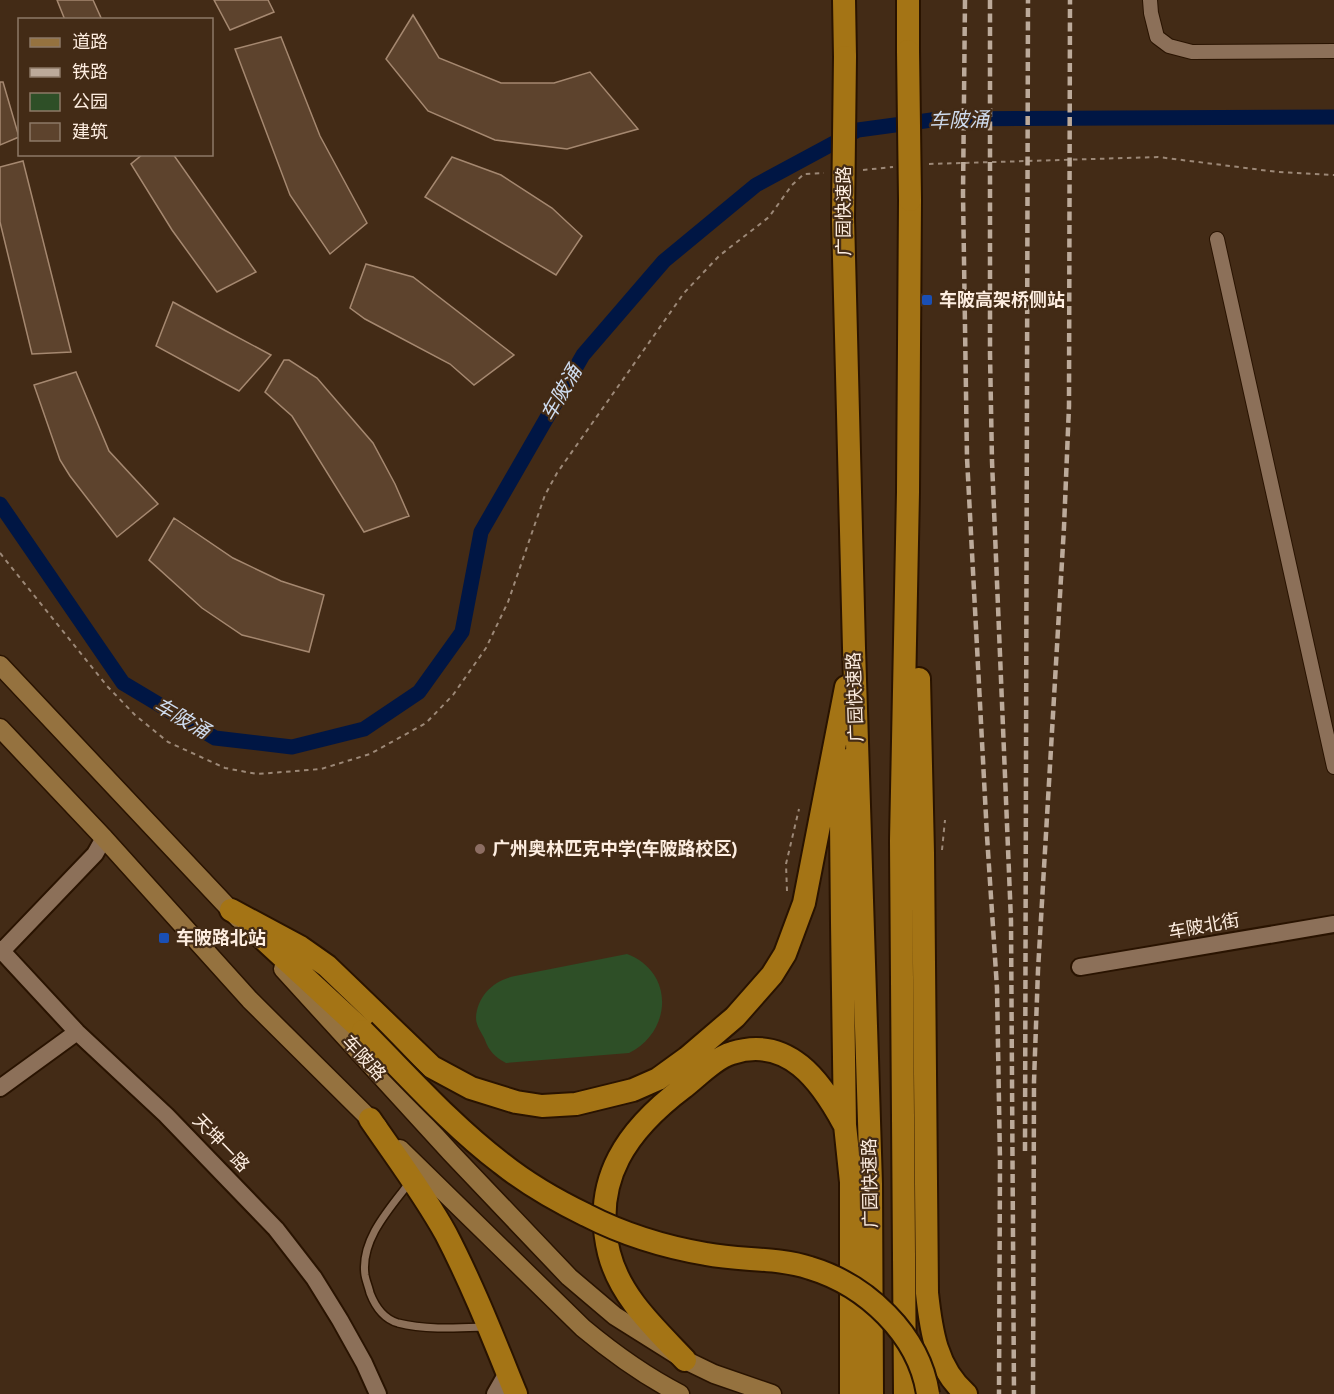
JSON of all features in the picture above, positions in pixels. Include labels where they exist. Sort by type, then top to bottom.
[{"type":"highway","name":"广园快速路","points":[[844,0],[843,218],[854,648],[861,1183],[872,1394]]},
{"type":"highway","name":"广园快速路","points":[[905,1394],[901,841],[908,492],[908,0]]},
{"type":"highway","points":[[908,492],[921,719],[927,1293],[931,1326],[949,1394]]},
{"type":"highway","points":[[231,910],[300,947],[327,966],[432,1067],[471,1088],[516,1102],[542,1106],[576,1104],[633,1090],[658,1079],[687,1058],[735,1017],[772,975],[785,954],[804,903],[854,648]]},
{"type":"highway","points":[[851,1394],[861,1183],[845,1125],[841,822],[843,769],[854,648]]},
{"type":"highway","points":[[231,910],[363,1031],[484,1150],[522,1178],[587,1216],[628,1233],[682,1250],[733,1258],[776,1261],[809,1267],[833,1277],[859,1291],[877,1305],[899,1329],[915,1354],[928,1394]]},
{"type":"highway","points":[[685,1360],[635,1306],[609,1254],[606,1202],[611,1178],[626,1143],[652,1112],[714,1064],[731,1053],[750,1050],[767,1050],[787,1056],[803,1066],[822,1086],[845,1125]]},
{"type":"highway","points":[[370,1119],[446,1234],[489,1327],[516,1394]]},
{"type":"highway","points":[[937,1349],[954,1384],[966,1394]]},
{"type":"main road","name":"车陂路","points":[[0,665],[231,910],[322,1014],[569,1277],[615,1316],[685,1360],[714,1374],[772,1394]]},
{"type":"main road","points":[[0,728],[104,838],[250,1000],[505,1254],[583,1328],[612,1352],[680,1394]]},
{"type":"street","points":[[1150,0],[1150,13],[1157,38],[1169,46],[1192,52],[1334,51]]},
{"type":"street","points":[[1217,239],[1334,767]]},
{"type":"street","points":[[1,950],[89,860],[104,838]]},
{"type":"street","name":"车陂北街","points":[[1080,967],[1334,924]]},
{"type":"street","name":"天坤一路","points":[[1,950],[77,1032],[166,1115],[276,1229],[314,1278],[340,1320],[378,1394]]},
{"type":"street","points":[[0,1088],[77,1032]]},
{"type":"street","points":[[495,1394],[507,1373]]},
{"type":"lane","points":[[412,1180],[391,1206],[373,1234],[366,1251],[365,1275],[372,1299],[384,1316],[396,1322],[430,1326],[489,1327]]},
{"type":"path","points":[[922,165],[1158,157],[1278,172],[1334,175]]},
{"type":"path","points":[[863,170],[898,166]]},
{"type":"path","points":[[0,553],[107,686],[135,715],[168,742],[225,768],[257,774],[321,769],[370,754],[426,723],[453,695],[486,648],[508,602],[545,495],[556,473],[684,293],[719,256],[769,217],[792,185],[804,174],[827,172]]},
{"type":"path","points":[[787,895],[786,864],[799,809]]},
{"type":"green space","points":[[627,954],[643,963],[654,974],[660,988],[662,1002],[660,1017],[654,1031],[629,1053],[506,1063],[491,1051],[478,1027],[476,1018],[483,996],[494,985],[515,976]]},
{"type":"building","points":[[57,0],[93,0],[101,18],[64,18]]},
{"type":"building","points":[[214,0],[268,0],[274,12],[230,30]]},
{"type":"building","points":[[413,15],[439,58],[501,83],[554,83],[590,72],[638,129],[567,149],[495,140],[428,111],[386,59]]},
{"type":"building","points":[[281,37],[320,136],[367,223],[330,254],[290,195],[235,49]]},
{"type":"building","points":[[0,82],[3,82],[18,137],[0,145]]},
{"type":"building","points":[[141,156],[174,156],[256,272],[217,292],[172,230],[131,164]]},
{"type":"building","points":[[452,157],[501,175],[552,208],[582,236],[556,275],[425,197]]},
{"type":"building","points":[[23,161],[71,352],[32,354],[0,222],[0,167]]},
{"type":"building","points":[[366,264],[413,277],[514,355],[474,385],[450,364],[365,319],[350,308]]},
{"type":"building","points":[[173,302],[271,355],[239,391],[156,346]]},
{"type":"building","points":[[284,360],[289,360],[317,378],[373,443],[409,516],[364,532],[292,416],[265,392]]},
{"type":"building","points":[[76,372],[109,451],[158,504],[117,537],[60,460],[34,385]]},
{"type":"building","points":[[174,518],[233,558],[281,581],[324,595],[309,652],[242,635],[202,608],[149,560]]},
{"type":"waterway","name":"车陂涌","points":[[0,504],[123,683],[215,738],[292,747],[364,729],[419,692],[462,632],[481,532],[583,355],[664,261],[756,185],[858,130],[939,119],[1334,117]]},
{"type":"railway","points":[[965,0],[963,194],[967,458],[997,988],[1000,1161],[999,1394]]},
{"type":"railway","points":[[990,0],[990,354],[992,461],[1011,921],[1014,1394]]},
{"type":"railway","points":[[1025,1151],[1028,0]]},
{"type":"railway","points":[[1033,1394],[1034,1081],[1038,970],[1069,406],[1070,0]]},
{"type":"place","name":"车陂高架桥侧站","points":[[927,300]]},
{"type":"place","name":"广州奥林匹克中学(车陂路校区)","points":[[480,849]]},
{"type":"place","name":"车陂路北站","points":[[164,938]]}]
